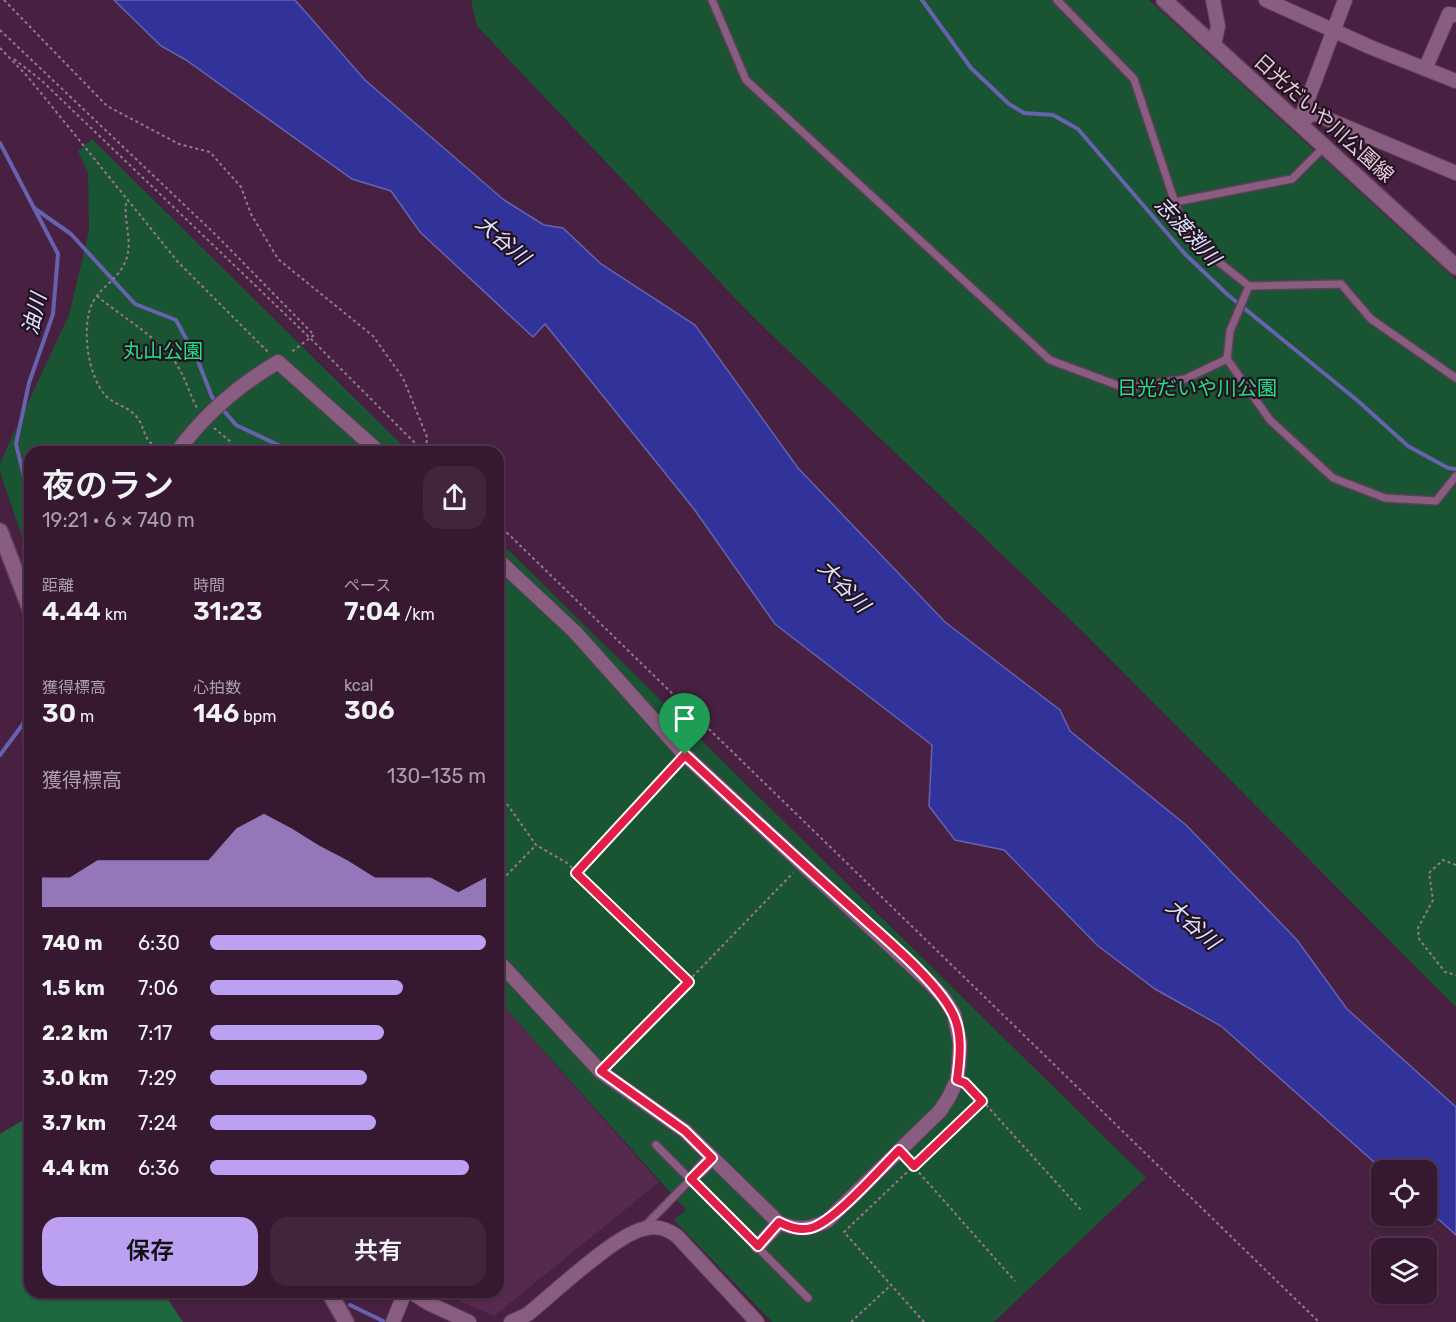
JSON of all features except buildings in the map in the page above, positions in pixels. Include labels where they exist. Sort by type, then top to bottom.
[{"type":"main road","name":"日光だいや川公園線","points":[[1164,0],[1456,267]]},
{"type":"main road","points":[[0,531],[4,555],[24,597]]},
{"type":"main road","points":[[333,1298],[346,1322]]},
{"type":"street","points":[[1213,0],[1218,26],[1214,45]]},
{"type":"street","points":[[1266,0],[1456,81]]},
{"type":"street","points":[[1299,123],[1345,0]]},
{"type":"street","points":[[1426,67],[1449,14],[1456,15]]},
{"type":"street","points":[[1299,123],[1313,113],[1456,173]]},
{"type":"street","points":[[182,446],[224,400],[278,362],[372,446]]},
{"type":"street","points":[[504,566],[575,632],[685,755],[870,925],[943,998],[954,1014],[960,1043],[957,1080],[940,1111],[827,1221],[811,1228],[797,1229],[779,1222],[685,1131],[601,1071],[504,968]]},
{"type":"street","points":[[695,1175],[712,1158]]},
{"type":"street","points":[[758,1246],[779,1222]]},
{"type":"street","points":[[511,1322],[528,1314],[629,1234],[642,1229],[662,1228],[677,1236],[756,1322]]},
{"type":"street","points":[[393,1322],[403,1298]]},
{"type":"street","points":[[420,1298],[469,1322]]},
{"type":"lane","points":[[712,0],[746,80],[1050,360],[1125,388],[1185,379],[1227,359]]},
{"type":"lane","points":[[1058,0],[1134,79],[1186,236],[1249,286],[1341,284],[1371,319],[1456,378]]},
{"type":"lane","points":[[1175,202],[1292,179],[1324,146]]},
{"type":"lane","points":[[1249,286],[1230,331],[1227,359],[1270,420],[1333,478],[1385,498],[1436,501],[1456,476]]},
{"type":"lane","points":[[656,1145],[695,1175],[808,1298]]},
{"type":"lane","points":[[642,1229],[695,1175]]},
{"type":"path","points":[[4,0],[107,106],[179,144],[210,152],[241,187],[251,214],[278,259],[373,336],[403,378],[427,437],[426,446]]},
{"type":"path","points":[[0,30],[216,235],[314,335],[278,362],[178,262],[10,56]]},
{"type":"path","points":[[0,48],[41,80],[419,446]]},
{"type":"path","points":[[127,201],[125,216],[130,247],[122,271],[91,305],[86,337],[98,384],[114,403],[129,408],[143,424],[148,440],[156,446]]},
{"type":"path","points":[[97,296],[144,332],[173,359],[196,407],[209,414],[231,442],[229,446]]},
{"type":"path","points":[[504,530],[1319,1322]]},
{"type":"path","points":[[576,873],[685,755]]},
{"type":"path","points":[[507,804],[536,845],[567,863],[689,982]]},
{"type":"path","points":[[504,878],[536,845]]},
{"type":"path","points":[[1456,865],[1443,860],[1429,873],[1433,900],[1418,928],[1419,939],[1444,972],[1456,975]]},
{"type":"path","points":[[601,1071],[802,863]]},
{"type":"path","points":[[957,1080],[965,1083],[1082,1211]]},
{"type":"path","points":[[924,1322],[844,1232],[982,1101]]},
{"type":"path","points":[[899,1150],[1015,1281]]},
{"type":"path","points":[[851,1322],[891,1285]]},
{"type":"shaded area","points":[[504,1007],[659,1182],[494,1316],[453,1298],[504,1298]]},
{"type":"green space","name":"日光だいや川公園","points":[[471,0],[1149,0],[1456,280],[1456,1007],[1083,632],[752,316],[477,26]]},
{"type":"green space","name":"丸山公園","points":[[92,139],[403,446],[24,446],[24,542],[0,472],[0,463],[69,315],[89,231],[88,173],[78,151]]},
{"type":"green space","points":[[504,546],[1146,1178],[994,1322],[772,1322],[674,1220],[686,1210],[504,1007]]},
{"type":"green space","points":[[24,1120],[24,1298],[167,1298],[183,1322],[0,1322],[0,1134]]},
{"type":"water","name":"大谷川","points":[[114,0],[295,0],[365,80],[504,200],[544,225],[563,228],[601,264],[695,325],[798,468],[945,622],[1060,710],[1070,731],[1186,825],[1297,940],[1347,1009],[1456,1107],[1456,1235],[1437,1218],[1437,1160],[1372,1160],[1221,1026],[1155,989],[1097,945],[1004,850],[955,840],[929,806],[932,745],[775,624],[694,509],[545,324],[533,337],[420,232],[391,191],[352,179],[186,60],[161,46]]},
{"type":"waterway","name":"志渡渕川","points":[[922,0],[971,68],[1009,104],[1024,113],[1053,115],[1078,129],[1185,254],[1228,295],[1358,401],[1408,446],[1448,468],[1456,469]]},
{"type":"waterway","name":"油川","points":[[0,143],[58,254],[53,314],[29,383],[16,444],[24,477]]},
{"type":"waterway","points":[[34,208],[71,234],[135,304],[176,320],[198,361],[212,397],[236,425],[280,446]]},
{"type":"waterway","points":[[0,755],[24,721]]},
{"type":"waterway","name":"油川","points":[[350,1305],[383,1321]]},
{"type":"route","points":[[685,755],[870,925],[943,998],[954,1014],[960,1043],[957,1080],[965,1083],[982,1101],[914,1166],[899,1150],[827,1221],[811,1228],[797,1229],[779,1222],[758,1246],[691,1179],[712,1158],[685,1131],[601,1071],[689,982],[576,873],[685,755]]}]
